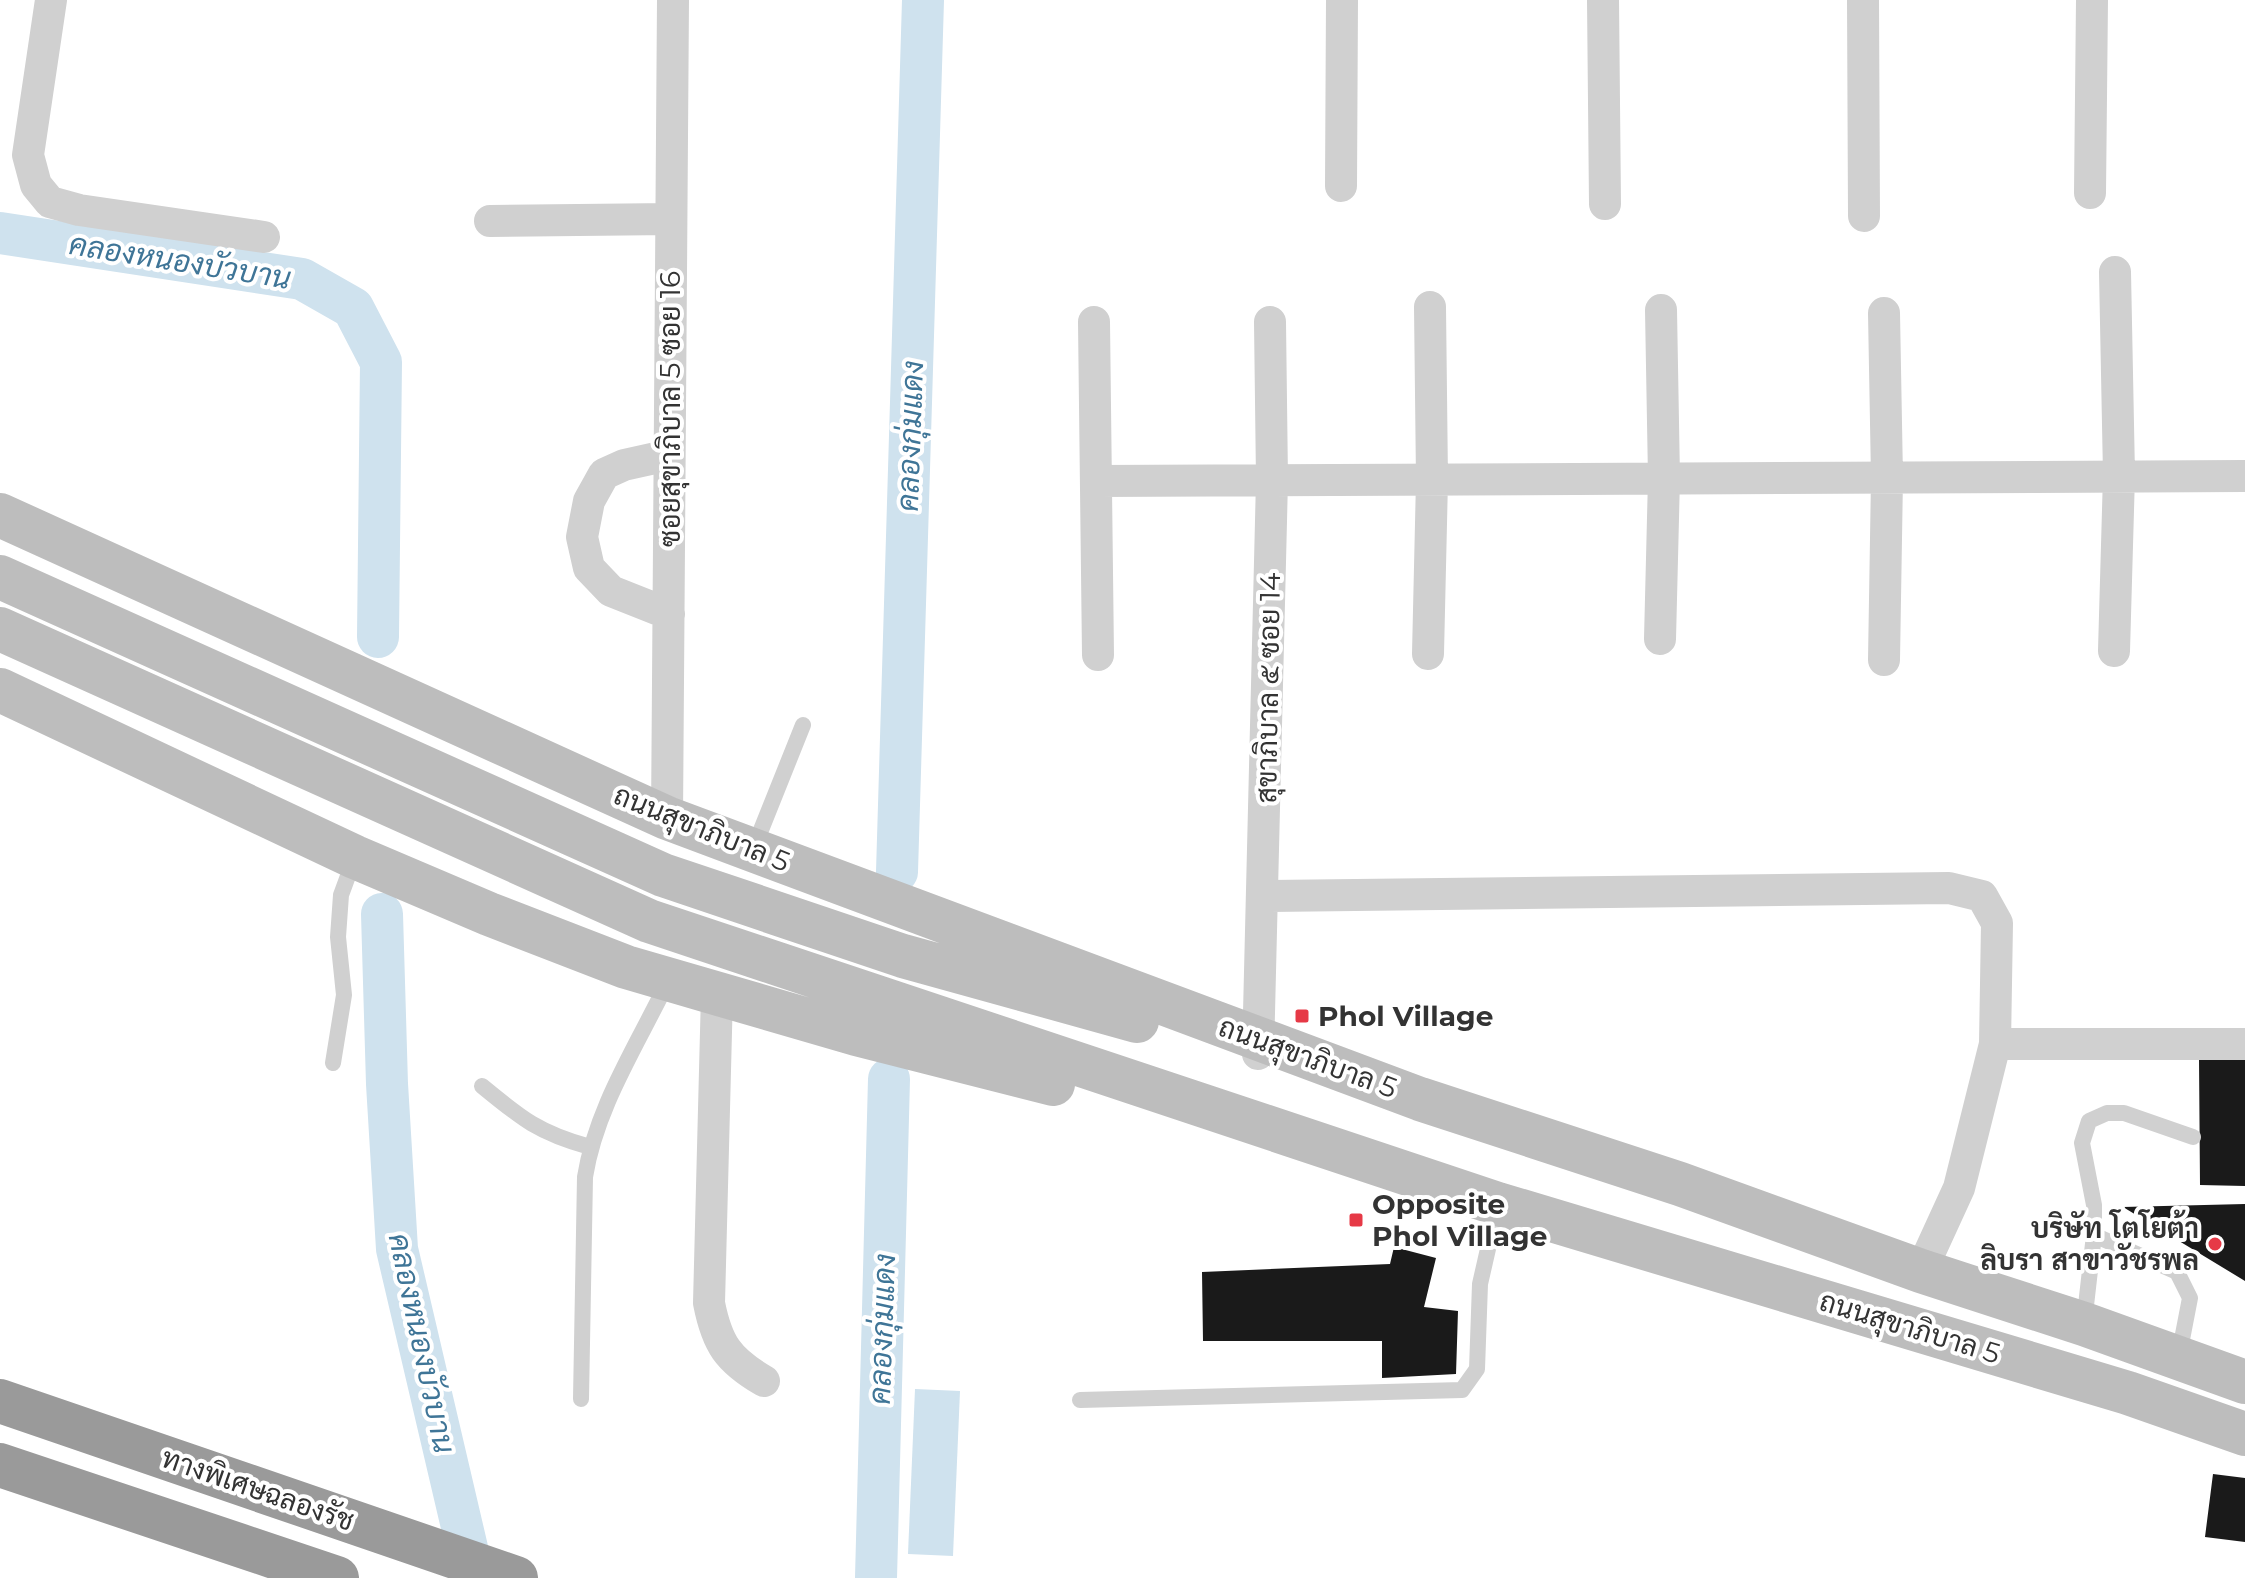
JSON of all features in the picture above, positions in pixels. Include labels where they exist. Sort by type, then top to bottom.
[{"type":"highway","name":"ทางพิเศษฉลองรัช","points":[[0,1401],[516,1578]]},
{"type":"highway","name":"ทางพิเศษฉลองรัช","points":[[0,1465],[337,1578]]},
{"type":"main road","name":"ถนนสุขาภิบาล 5","points":[[0,515],[667,818],[1258,1047]]},
{"type":"main road","name":"ถนนสุขาภิบาล 5","points":[[0,577],[663,875],[903,956],[1258,1047],[1680,1184],[1921,1271],[2084,1324],[2245,1382]]},
{"type":"main road","name":"ถนนสุขาภิบาล 5","points":[[0,629],[649,921],[1389,1169],[2128,1393],[2245,1434]]},
{"type":"main road","name":"ถนนสุขาภิบาล 5","points":[[0,690],[355,857],[489,914],[626,967],[856,1034],[1389,1169]]},
{"type":"street","points":[[51,0],[28,155],[36,185],[50,202],[79,210],[264,237]]},
{"type":"street","name":"ซอยสุขาภิบาล 5 ซอย 16","points":[[667,818],[673,0]]},
{"type":"street","points":[[1341,186],[1342,0]]},
{"type":"street","points":[[1603,0],[1605,204]]},
{"type":"street","points":[[1863,0],[1864,216]]},
{"type":"street","points":[[2090,193],[2092,0]]},
{"type":"street","points":[[490,221],[671,219]]},
{"type":"street","points":[[2114,651],[2119,475],[2115,272]]},
{"type":"street","points":[[1428,654],[1432,480],[1430,307]]},
{"type":"street","points":[[1660,639],[1664,478],[1661,310]]},
{"type":"street","points":[[1884,313],[1887,478],[1884,660]]},
{"type":"street","points":[[1094,322],[1098,655]]},
{"type":"street","name":"สุขาภิบาล ๕ ซอย 14","points":[[1258,1047],[1272,480],[1270,322]]},
{"type":"street","points":[[669,455],[624,465],[604,474],[589,501],[582,537],[589,568],[611,591],[669,614]]},
{"type":"street","points":[[1097,481],[2245,476]]},
{"type":"street","points":[[1263,896],[1949,888],[1982,896],[1997,923],[1995,1044],[1959,1188],[1921,1271]]},
{"type":"street","points":[[717,993],[709,1303],[714,1329],[722,1347],[742,1369],[764,1381]]},
{"type":"street","points":[[1995,1044],[2245,1044]]},
{"type":"lane","points":[[753,850],[803,725]]},
{"type":"lane","points":[[333,1063],[344,995],[338,937],[341,895],[355,857]]},
{"type":"lane","points":[[581,1399],[585,1177],[590,1147],[600,1117],[669,979]]},
{"type":"lane","points":[[482,1086],[534,1126],[555,1138],[590,1147]]},
{"type":"lane","points":[[2084,1324],[2094,1235],[2094,1205],[2082,1143],[2089,1121],[2107,1113],[2124,1113],[2193,1137]]},
{"type":"lane","points":[[1080,1400],[1462,1390],[1477,1369],[1480,1284],[1498,1204]]},
{"type":"lane","points":[[2094,1235],[2177,1272],[2190,1298],[2178,1357]]},
{"type":"water","points":[[915,1389],[960,1391],[953,1556],[908,1554]]},
{"type":"building","points":[[2199,1059],[2245,1059],[2245,1186],[2200,1185]]},
{"type":"building","name":"บริษัท โตโยต้า ลิบรา สาขาวัชรพล","points":[[2245,1204],[2245,1281],[2123,1207]]},
{"type":"building","points":[[1394,1247],[1436,1258],[1424,1307],[1458,1311],[1456,1374],[1382,1378],[1382,1341],[1203,1341],[1202,1272],[1390,1264]]},
{"type":"building","points":[[2213,1474],[2245,1478],[2245,1542],[2205,1537]]},
{"type":"waterway","name":"คลองกุ่มแดง","points":[[897,872],[923,0]]},
{"type":"waterway","name":"คลองหนองบัวบาน","points":[[0,233],[302,279],[353,308],[381,362],[378,637]]},
{"type":"waterway","name":"คลองหนองบัวบาน","points":[[382,914],[387,1084],[397,1249],[474,1578]]},
{"type":"waterway","name":"คลองกุ่มแดง","points":[[876,1578],[889,1079]]},
{"type":"place","name":"Phol Village","points":[[1302,1016]]},
{"type":"place","name":"Opposite Phol Village","points":[[1356,1220]]},
{"type":"place","name":"บริษัท โตโยต้า ลิบรา สาขาวัชรพล","points":[[2215,1244]]}]
